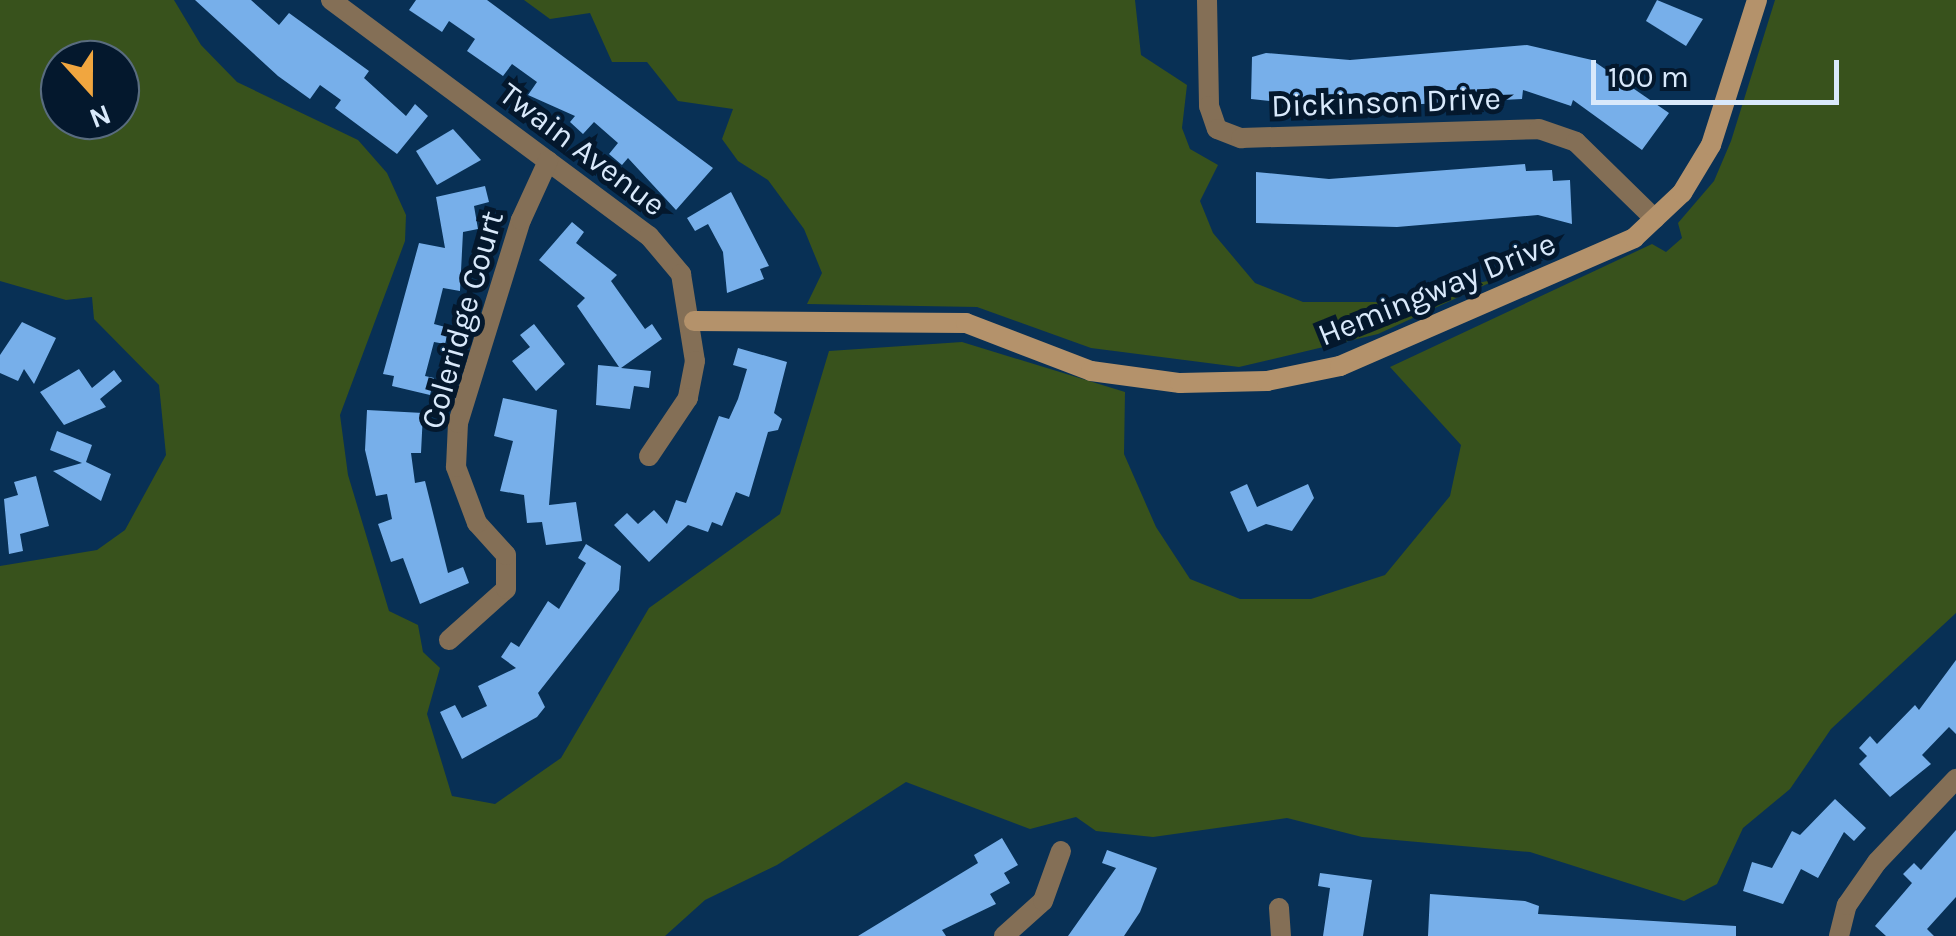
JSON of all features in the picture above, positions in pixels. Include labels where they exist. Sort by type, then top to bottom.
[{"type":"street","name":"Twain Avenue","points":[[332,0],[650,236],[681,274],[694,321],[688,398],[649,456]]},
{"type":"street","name":"Dickinson Drive","points":[[1207,0],[1209,106],[1217,129],[1241,138],[1538,129],[1576,142],[1655,219]]},
{"type":"street","name":"Hemingway Drive","points":[[694,321],[966,323],[1092,371],[1180,383],[1266,381],[1340,366],[1585,263],[1655,219],[1682,193],[1711,144],[1756,0]]},
{"type":"street","name":"Coleridge Court","points":[[449,640],[506,589],[506,555],[477,523],[456,467],[458,422],[521,220],[548,161]]},
{"type":"street","points":[[1839,936],[1847,906],[1878,862],[1956,780]]},
{"type":"street","points":[[1004,936],[1043,901],[1061,851]]},
{"type":"street","points":[[1280,908],[1280,936]]},
{"type":"green space","points":[[0,0],[174,0],[201,45],[237,82],[358,140],[387,173],[406,215],[405,241],[340,415],[348,475],[389,611],[418,625],[423,652],[440,668],[427,714],[452,796],[495,804],[561,758],[649,608],[780,514],[829,351],[962,342],[1125,392],[1124,454],[1156,527],[1190,579],[1240,599],[1311,599],[1385,575],[1450,496],[1461,445],[1390,367],[1652,244],[1666,252],[1682,238],[1678,223],[1714,181],[1731,141],[1775,0],[1956,0],[1956,613],[1831,729],[1790,789],[1743,828],[1717,884],[1684,901],[1530,852],[1362,837],[1287,818],[1153,837],[1096,831],[1076,817],[1030,829],[906,782],[777,865],[705,900],[665,936],[0,936],[0,566],[97,550],[125,530],[166,455],[159,385],[94,319],[92,297],[66,300],[0,281]]},
{"type":"green space","points":[[524,0],[1135,0],[1141,55],[1187,85],[1182,128],[1190,149],[1218,165],[1200,201],[1213,233],[1255,283],[1303,302],[1380,302],[1498,279],[1378,334],[1239,367],[1091,348],[977,307],[807,304],[822,273],[804,229],[768,180],[738,161],[722,139],[733,109],[678,101],[647,62],[612,62],[590,13],[550,19]]},
{"type":"building","points":[[195,0],[251,0],[279,25],[289,13],[369,71],[364,78],[406,116],[415,104],[428,116],[397,154],[335,108],[341,100],[320,85],[310,99],[278,76]]},
{"type":"building","points":[[416,0],[487,0],[713,168],[676,210],[628,158],[622,165],[609,154],[618,143],[594,122],[583,134],[570,122],[575,116],[528,95],[537,82],[512,64],[503,76],[467,51],[475,39],[449,21],[442,32],[409,10]]},
{"type":"building","points":[[1657,0],[1703,19],[1686,46],[1646,21]]},
{"type":"building","points":[[1527,45],[1592,60],[1669,113],[1642,150],[1573,100],[1571,106],[1523,90],[1522,99],[1382,106],[1381,99],[1353,99],[1353,107],[1338,108],[1251,99],[1252,57],[1266,53],[1350,60]]},
{"type":"building","points":[[453,129],[481,160],[437,185],[416,151]]},
{"type":"building","points":[[1525,164],[1526,171],[1552,170],[1553,181],[1570,180],[1572,224],[1538,215],[1397,227],[1256,223],[1256,172],[1329,179]]},
{"type":"building","points":[[485,186],[489,202],[474,206],[478,229],[463,232],[460,291],[443,288],[434,324],[449,328],[445,344],[434,342],[425,376],[434,378],[430,395],[392,386],[394,376],[383,374],[419,243],[445,248],[436,197]]},
{"type":"building","points":[[731,192],[769,266],[760,269],[764,279],[727,293],[723,252],[708,224],[695,231],[687,218]]},
{"type":"building","points":[[572,222],[584,232],[576,243],[617,275],[611,281],[645,329],[652,324],[662,339],[621,368],[651,371],[649,388],[634,386],[630,409],[596,405],[598,365],[619,367],[577,306],[585,298],[539,260]]},
{"type":"building","points":[[22,322],[56,338],[34,384],[24,369],[18,381],[0,373],[0,355]]},
{"type":"building","points":[[534,324],[565,364],[536,391],[512,361],[530,347],[520,335]]},
{"type":"building","points":[[738,348],[787,362],[774,413],[782,419],[778,430],[768,432],[749,497],[736,492],[722,526],[712,522],[708,532],[688,525],[649,562],[614,525],[627,513],[638,524],[654,510],[667,524],[676,500],[686,503],[719,416],[729,419],[738,399],[747,369],[733,365]]},
{"type":"building","points":[[79,369],[92,388],[114,370],[122,381],[100,399],[106,407],[64,425],[40,392]]},
{"type":"building","points":[[503,398],[557,410],[549,505],[576,502],[582,541],[546,545],[542,522],[527,523],[524,495],[500,491],[513,441],[494,436]]},
{"type":"building","points":[[367,410],[423,413],[421,453],[411,453],[415,483],[425,481],[448,573],[463,567],[469,583],[420,604],[403,558],[391,562],[378,524],[392,519],[387,494],[376,496],[365,450]]},
{"type":"building","points":[[57,431],[92,445],[86,462],[111,474],[101,501],[53,471],[82,463],[50,450]]},
{"type":"building","points":[[36,476],[49,526],[20,534],[23,551],[9,554],[4,499],[18,495],[14,482]]},
{"type":"building","points":[[1247,484],[1257,507],[1308,484],[1314,498],[1292,531],[1266,524],[1248,532],[1230,492]]},
{"type":"building","points":[[586,544],[621,566],[619,590],[538,693],[545,707],[537,717],[462,759],[440,712],[455,705],[462,718],[487,706],[478,686],[516,668],[501,657],[511,642],[519,647],[548,601],[559,609],[586,563],[578,558]]},
{"type":"building","points":[[1956,660],[1956,734],[1949,727],[1922,755],[1931,764],[1890,797],[1859,764],[1867,756],[1859,748],[1870,736],[1877,744],[1915,705],[1919,710]]},
{"type":"building","points":[[1835,799],[1866,828],[1854,841],[1844,832],[1818,878],[1801,869],[1783,904],[1743,891],[1752,862],[1772,868],[1792,831],[1800,835]]},
{"type":"building","points":[[1956,830],[1956,897],[1927,929],[1934,936],[1886,936],[1875,926],[1912,883],[1903,874],[1914,863],[1921,870]]},
{"type":"building","points":[[1002,838],[1018,865],[1004,873],[1010,883],[990,894],[996,904],[942,930],[946,936],[858,936],[978,863],[974,855]]},
{"type":"building","points":[[1107,850],[1157,868],[1140,912],[1124,936],[1068,936],[1116,868],[1102,863]]},
{"type":"building","points":[[1320,873],[1372,880],[1363,936],[1323,936],[1330,888],[1318,886]]},
{"type":"building","points":[[1430,894],[1525,901],[1539,906],[1538,914],[1736,926],[1736,936],[1428,936]]}]
